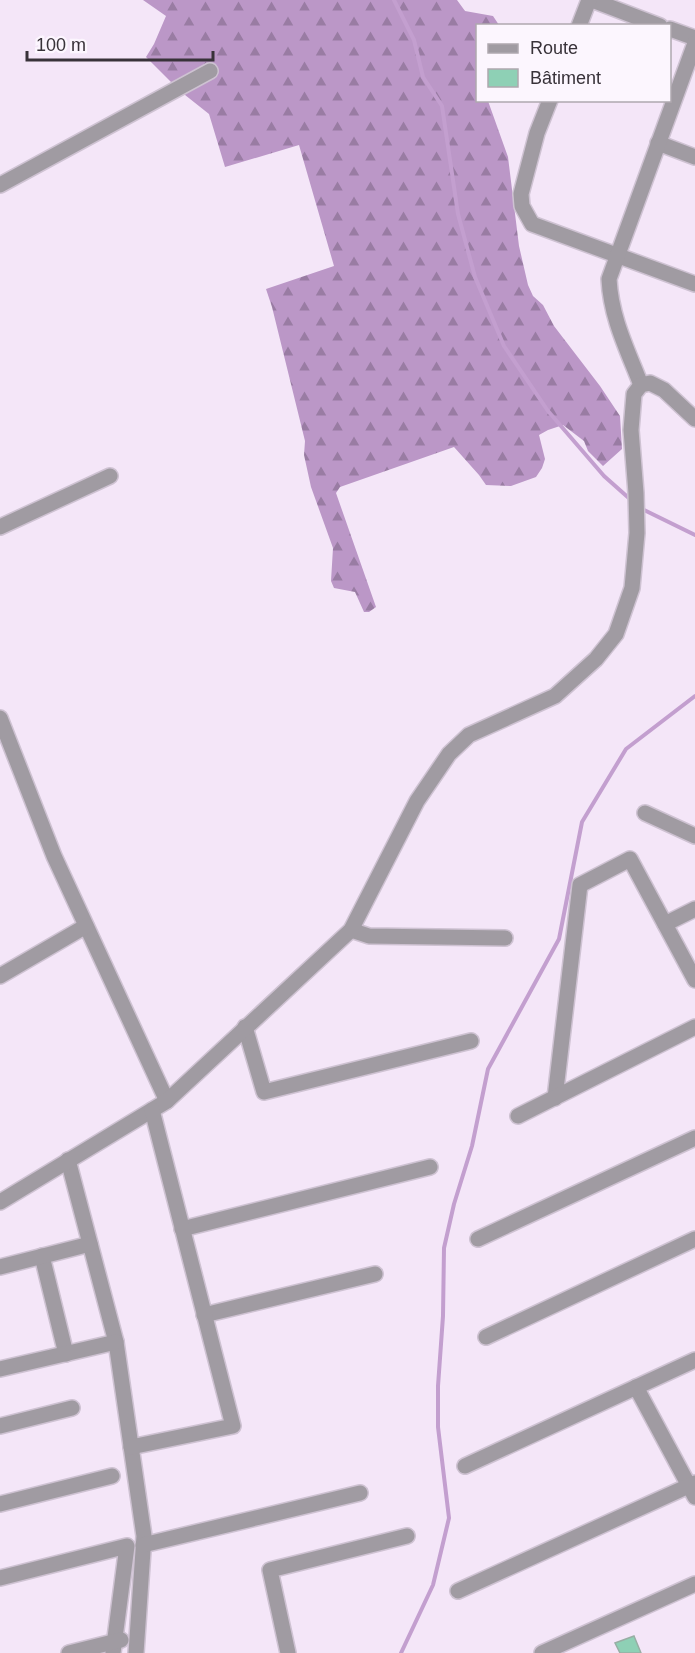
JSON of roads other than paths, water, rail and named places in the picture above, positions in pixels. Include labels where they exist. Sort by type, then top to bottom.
[{"type":"street","points":[[580,24],[590,0],[655,24]]},
{"type":"street","points":[[641,385],[614,316],[609,279],[695,41],[671,30]]},
{"type":"street","points":[[0,185],[210,71]]},
{"type":"street","points":[[549,102],[537,134],[521,194],[522,206],[532,224],[695,284]]},
{"type":"street","points":[[658,143],[695,157]]},
{"type":"street","points":[[0,1202],[167,1101],[351,930],[417,801],[449,754],[469,735],[555,696],[596,660],[616,634],[632,588],[637,533],[630,430],[634,394],[641,385],[650,383],[664,390],[695,419]]},
{"type":"street","points":[[0,527],[110,476]]},
{"type":"street","points":[[0,718],[54,856],[167,1101]]},
{"type":"street","points":[[645,813],[695,836]]},
{"type":"street","points":[[555,1098],[580,885],[630,860],[695,980]]},
{"type":"street","points":[[665,924],[695,909]]},
{"type":"street","points":[[0,976],[86,926]]},
{"type":"street","points":[[351,930],[369,936],[505,938]]},
{"type":"street","points":[[245,1028],[264,1092],[471,1041]]},
{"type":"street","points":[[518,1116],[695,1028]]},
{"type":"street","points":[[131,1447],[233,1426],[152,1110]]},
{"type":"street","points":[[478,1239],[695,1137]]},
{"type":"street","points":[[68,1161],[116,1342],[144,1536],[136,1653]]},
{"type":"street","points":[[182,1229],[430,1167]]},
{"type":"street","points":[[486,1337],[695,1239]]},
{"type":"street","points":[[0,1266],[90,1244]]},
{"type":"street","points":[[42,1256],[66,1354]]},
{"type":"street","points":[[204,1316],[375,1274]]},
{"type":"street","points":[[0,1369],[116,1342]]},
{"type":"street","points":[[465,1466],[695,1360]]},
{"type":"street","points":[[458,1591],[693,1489],[636,1387]]},
{"type":"street","points":[[0,1426],[72,1408]]},
{"type":"street","points":[[0,1504],[112,1476]]},
{"type":"street","points":[[143,1545],[360,1493]]},
{"type":"street","points":[[288,1653],[270,1570],[407,1536]]},
{"type":"street","points":[[0,1578],[127,1546],[113,1647]]},
{"type":"street","points":[[542,1653],[695,1584]]},
{"type":"street","points":[[69,1653],[113,1647],[137,1636]]},
{"type":"waterway","points":[[394,0],[414,40],[423,77],[442,106],[458,214],[475,277],[504,346],[548,411],[604,476],[631,500]]},
{"type":"waterway","points":[[642,509],[695,535]]},
{"type":"waterway","points":[[401,1653],[433,1585],[449,1518],[438,1427],[444,1248],[454,1204],[472,1146],[488,1069],[559,939],[582,822],[626,749],[695,696]]}]
